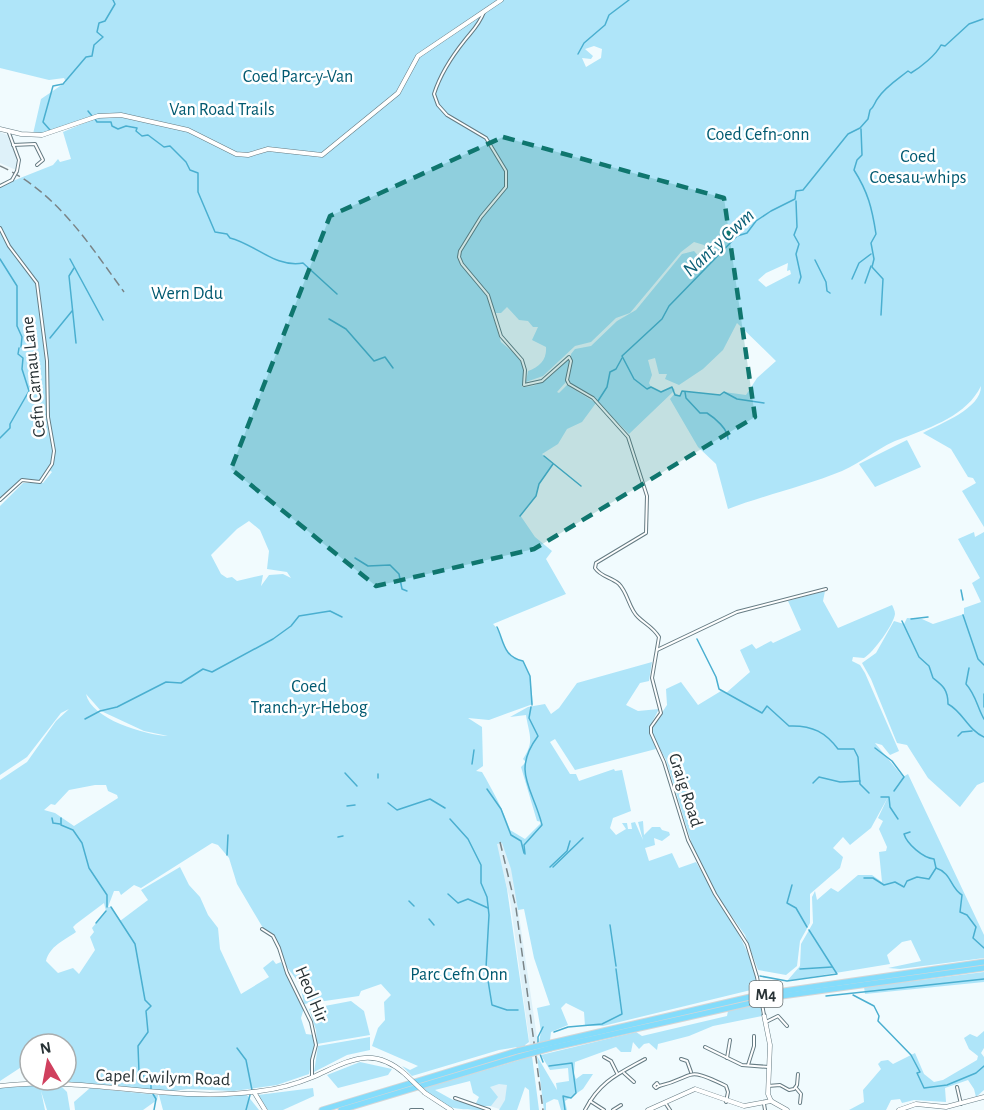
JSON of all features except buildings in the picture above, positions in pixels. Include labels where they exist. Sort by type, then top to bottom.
[{"type":"highway","name":"M4","points":[[322,1110],[517,1054],[763,994],[984,962]]},
{"type":"highway","name":"M4","points":[[551,1046],[782,996],[984,968]]},
{"type":"highway","name":"M4","points":[[341,1110],[517,1054]]},
{"type":"street","points":[[0,129],[9,133],[42,135],[103,115],[120,115],[188,130],[236,154],[248,155],[268,149],[322,155],[398,93],[418,56],[501,0]]},
{"type":"street","points":[[468,22],[479,23],[483,12]]},
{"type":"street","name":"Graig Road","points":[[479,23],[444,72],[434,98],[447,115],[490,142],[505,166],[507,179],[500,195],[481,217],[460,251],[460,261],[486,291],[501,336],[522,360],[525,370],[524,385],[542,381],[569,357],[571,361],[567,380],[569,384],[593,398],[624,431],[647,495],[646,533],[596,563],[595,568],[600,575],[616,582],[631,601],[636,616],[655,630],[659,637],[652,678],[661,713],[651,727],[651,733],[664,762],[694,853],[747,944],[757,977],[766,1022],[769,1042],[768,1086],[771,1101]]},
{"type":"street","points":[[0,186],[12,180],[19,160],[9,133]]},
{"type":"street","points":[[14,146],[35,144],[43,160],[37,165]]},
{"type":"street","name":"Cefn Carnau Lane","points":[[0,228],[9,246],[39,287],[47,361],[48,417],[54,452],[51,469],[43,480],[22,480],[0,501]]},
{"type":"street","points":[[657,650],[737,612],[826,589]]},
{"type":"street","name":"Heol Hir","points":[[262,929],[273,936],[287,973],[312,1022],[316,1045],[312,1060],[312,1077]]},
{"type":"street","points":[[766,1022],[778,1016],[787,1026]]},
{"type":"street","points":[[748,1066],[754,1046],[754,1036]]},
{"type":"street","points":[[727,1059],[730,1040]]},
{"type":"street","points":[[705,1047],[727,1059],[748,1066],[769,1066]]},
{"type":"street","points":[[604,1057],[611,1061],[618,1074]]},
{"type":"street","name":"Capel Gwilym Road","points":[[0,1086],[34,1083],[109,1087],[159,1093],[254,1092],[286,1086],[349,1060],[366,1058],[386,1062],[450,1110]]},
{"type":"street","points":[[585,1110],[607,1079],[624,1073],[645,1059]]},
{"type":"street","points":[[681,1059],[687,1061],[691,1073]]},
{"type":"street","points":[[624,1073],[634,1082]]},
{"type":"street","points":[[659,1086],[691,1073],[702,1075],[726,1086],[728,1090],[726,1102]]},
{"type":"street","points":[[795,1088],[798,1074]]},
{"type":"street","points":[[768,1086],[780,1085],[789,1090],[795,1088]]},
{"type":"street","points":[[957,1087],[961,1104]]},
{"type":"street","points":[[795,1088],[801,1094],[800,1103]]},
{"type":"street","points":[[648,1110],[694,1089],[726,1102],[748,1107],[771,1101],[787,1110]]},
{"type":"street","points":[[254,1092],[265,1110]]},
{"type":"street","points":[[899,1110],[916,1104],[943,1108],[984,1097]]},
{"type":"street","points":[[455,1098],[489,1110]]},
{"type":"street","points":[[590,1101],[604,1110]]},
{"type":"street","points":[[665,1101],[670,1110]]},
{"type":"street","points":[[764,1104],[765,1110]]},
{"type":"street","points":[[614,1110],[621,1105]]},
{"type":"street","points":[[411,1110],[422,1110]]},
{"type":"highlighted area","points":[[503,137],[724,198],[755,417],[534,549],[376,586],[231,469],[330,216]]},
{"type":"shaded area","points":[[0,132],[7,135],[16,156],[18,166],[16,170],[0,163]]},
{"type":"shaded area","points":[[502,842],[512,870],[538,1044],[530,1046],[510,900],[496,844]]},
{"type":"shaded area","points":[[485,1083],[510,1083],[503,1110],[479,1103]]},
{"type":"green space","points":[[0,0],[984,0],[984,527],[962,491],[976,483],[973,478],[968,477],[951,449],[923,433],[949,420],[967,408],[974,402],[981,386],[967,405],[948,419],[895,441],[842,471],[728,509],[716,464],[698,447],[670,399],[675,393],[680,396],[682,391],[746,395],[757,378],[776,361],[737,323],[723,350],[703,369],[679,385],[665,379],[667,374],[659,374],[655,358],[648,360],[652,375],[649,383],[651,387],[660,392],[672,387],[675,390],[629,434],[590,394],[569,384],[571,354],[575,349],[591,346],[617,321],[636,310],[682,254],[694,251],[702,260],[710,254],[704,245],[694,242],[681,252],[630,313],[616,318],[591,342],[575,346],[543,376],[526,382],[528,371],[539,365],[545,355],[546,347],[532,340],[538,327],[533,327],[528,321],[519,320],[507,307],[501,313],[492,313],[501,342],[521,359],[525,372],[522,387],[542,382],[568,358],[570,362],[566,382],[557,392],[559,393],[567,385],[596,403],[582,422],[567,429],[558,444],[542,454],[553,464],[539,484],[536,496],[520,515],[535,537],[552,551],[546,559],[566,594],[493,624],[510,655],[523,661],[530,676],[533,704],[489,720],[468,718],[482,727],[483,766],[476,771],[482,772],[510,830],[525,839],[542,822],[537,821],[521,767],[526,762],[523,759],[530,742],[526,715],[510,717],[528,707],[545,704],[551,714],[559,708],[577,683],[652,662],[649,681],[640,683],[626,705],[638,711],[659,709],[649,728],[656,749],[575,770],[555,739],[550,742],[570,774],[576,774],[579,781],[614,769],[615,771],[622,770],[631,811],[613,818],[610,828],[616,835],[626,829],[622,823],[627,823],[628,829],[632,829],[631,823],[635,822],[643,840],[638,822],[643,821],[644,835],[652,827],[660,827],[669,832],[670,835],[662,841],[654,838],[655,845],[645,848],[649,861],[672,853],[679,868],[696,862],[744,944],[756,977],[755,989],[603,1026],[585,1026],[584,1012],[566,1003],[561,1008],[568,1025],[551,1032],[550,1040],[539,1043],[541,1031],[537,1008],[550,1005],[534,958],[524,909],[518,910],[511,869],[502,843],[497,844],[507,889],[529,1042],[525,1045],[527,1057],[532,1056],[539,1110],[530,1110],[529,1090],[525,1087],[517,1110],[499,1110],[505,1100],[507,1085],[499,1084],[490,1087],[498,1097],[491,1106],[482,1106],[486,1110],[468,1110],[444,1105],[423,1088],[519,1060],[517,1047],[499,1050],[412,1076],[402,1066],[410,1070],[418,1066],[372,1046],[378,1028],[385,1020],[384,1002],[391,995],[381,984],[361,991],[359,996],[304,1004],[300,984],[286,966],[274,935],[263,928],[237,884],[229,858],[218,845],[212,843],[141,888],[134,885],[121,895],[119,891],[114,891],[108,907],[111,907],[120,921],[148,900],[141,890],[180,867],[189,885],[200,897],[208,915],[218,928],[220,949],[241,994],[269,977],[263,968],[273,960],[276,964],[281,962],[304,1008],[301,1018],[306,1034],[314,1035],[315,1045],[309,1074],[277,1085],[234,1091],[188,1089],[166,1092],[78,1084],[78,1032],[18,1032],[18,1069],[0,1081],[0,780],[27,762],[56,721],[69,709],[61,713],[27,757],[0,775],[0,506],[23,483],[43,483],[52,472],[49,470],[40,482],[22,480],[0,500],[0,186],[53,165],[58,159],[60,162],[71,159],[63,132],[103,115],[55,132],[33,134],[41,99],[66,82],[64,78],[49,80],[0,68]],"holes":[[[594,46],[602,49],[601,58],[586,67],[582,58],[591,59],[593,56],[585,49]],[[788,263],[787,271],[790,270],[791,274],[766,287],[758,280],[766,273]],[[249,521],[260,530],[269,551],[267,569],[287,572],[291,578],[283,574],[269,575],[261,586],[263,575],[237,581],[221,574],[211,555],[237,529]],[[86,694],[101,711],[144,731],[168,736],[146,733],[120,724],[108,718],[90,703]],[[106,785],[108,791],[117,795],[118,798],[74,826],[55,813],[44,810],[51,804],[55,805],[69,790]],[[104,903],[106,911],[92,928],[94,932],[90,937],[95,950],[79,974],[73,968],[58,973],[46,961],[54,948],[76,932],[73,927]],[[470,1081],[473,1093],[479,1097],[475,1105],[453,1100],[435,1090]]]},
{"type":"green space","points":[[907,440],[921,467],[875,487],[859,464]]},
{"type":"green space","points":[[974,532],[975,537],[984,532],[984,782],[977,785],[960,807],[928,778],[907,745],[897,743],[871,679],[862,663],[876,653],[894,621],[904,624],[907,618],[922,619],[933,624],[964,614],[964,608],[981,602],[972,583],[980,578],[958,539]]},
{"type":"green space","points":[[825,591],[823,601],[838,628],[892,605],[894,619],[878,645],[864,658],[853,657],[852,661],[860,665],[865,673],[899,751],[890,755],[882,745],[875,743],[903,777],[908,774],[984,935],[984,958],[900,969],[888,968],[921,961],[911,940],[902,942],[887,955],[890,964],[787,981],[800,966],[801,944],[813,923],[812,897],[815,891],[817,900],[831,888],[838,892],[858,875],[872,875],[882,882],[879,852],[886,851],[887,847],[879,829],[883,821],[878,818],[888,797],[871,828],[850,845],[843,837],[833,848],[843,857],[840,868],[810,894],[810,923],[800,941],[797,966],[786,975],[758,970],[745,935],[718,897],[693,848],[666,760],[653,736],[653,726],[667,705],[666,689],[681,682],[698,705],[721,691],[726,693],[750,672],[740,650],[752,644],[756,649],[801,630],[788,601]]},
{"type":"green space","points":[[984,972],[984,982],[865,994],[864,987]]},
{"type":"green space","points":[[351,1001],[364,1011],[370,1035],[317,1044],[316,1030],[309,1009]]},
{"type":"green space","points":[[760,1004],[762,1016],[713,1026],[689,1036],[658,1044],[657,1050],[649,1043],[639,1049],[633,1042],[631,1052],[621,1052],[616,1047],[575,1062],[576,1079],[583,1074],[593,1074],[583,1089],[565,1101],[567,1110],[561,1110],[558,1100],[554,1099],[546,1103],[546,1110],[544,1110],[537,1056],[557,1090],[556,1083],[569,1081],[568,1068],[550,1070],[541,1055],[636,1032],[642,1036],[727,1016],[728,1011]]},
{"type":"green space","points":[[984,1031],[984,1048],[981,1053],[984,1057],[984,1090],[976,1097],[968,1080],[945,1088],[946,1102],[914,1100],[902,1103],[900,1099],[891,1100],[886,1110],[849,1110],[864,1102],[863,1090],[881,1069],[878,1064],[881,1061],[888,1060],[893,1064],[915,1053],[924,1074],[934,1082],[943,1080],[977,1060],[978,1056],[969,1049],[964,1038],[970,1034],[977,1037]]},
{"type":"green space","points":[[370,1037],[370,1050],[347,1055],[314,1072],[318,1046]]},
{"type":"green space","points":[[360,1062],[392,1069],[388,1075],[338,1088],[327,1075]]},
{"type":"green space","points":[[18,1087],[18,1092],[41,1092],[45,1110],[0,1110],[0,1088]]},
{"type":"green space","points":[[90,1088],[158,1095],[157,1100],[143,1110],[75,1110],[74,1102]]},
{"type":"green space","points":[[313,1088],[314,1096],[283,1110],[268,1110],[258,1095]]},
{"type":"green space","points":[[41,1092],[67,1092],[70,1110],[47,1110]]},
{"type":"green space","points":[[159,1095],[247,1095],[259,1110],[163,1110]]},
{"type":"waterway","points":[[50,130],[43,122],[53,86],[63,84],[86,57],[92,56],[94,45],[103,37],[97,32],[99,23],[105,21],[115,4],[113,0]]},
{"type":"waterway","points":[[578,54],[584,43],[605,25],[609,15],[629,0]]},
{"type":"waterway","name":"Nant y Cwm","points":[[764,403],[737,399],[724,392],[720,395],[682,391],[680,396],[675,395],[672,387],[661,392],[651,387],[647,389],[634,379],[622,356],[662,319],[669,306],[737,236],[747,233],[756,221],[795,199],[796,191],[803,190],[848,134],[860,128],[868,119],[870,110],[888,87],[908,71],[911,73],[924,64],[941,45],[945,46],[969,24],[983,19]]},
{"type":"waterway","points":[[88,111],[92,116]]},
{"type":"waterway","points":[[95,119],[97,122],[111,122],[112,126],[118,129],[126,126],[137,128],[136,131],[142,136],[148,135],[164,147],[170,146],[186,162],[190,170],[198,173],[198,192],[215,232],[227,234],[230,238],[274,259],[293,264],[303,263],[337,294]]},
{"type":"waterway","points":[[861,129],[862,155],[857,160],[854,170],[866,193],[876,234],[871,243],[874,259],[872,267],[883,279],[881,315]]},
{"type":"waterway","points":[[796,201],[797,227],[794,235],[799,244],[796,254],[801,277],[799,283]]},
{"type":"waterway","points":[[852,279],[859,263],[871,254]]},
{"type":"waterway","points":[[0,259],[17,286],[17,326],[22,337],[21,347]]},
{"type":"waterway","points":[[70,259],[103,320]]},
{"type":"waterway","points":[[815,260],[826,282],[827,291],[830,293]]},
{"type":"waterway","points":[[865,283],[871,266]]},
{"type":"waterway","points":[[74,268],[69,276],[76,343]]},
{"type":"waterway","points":[[50,338],[72,311]]},
{"type":"waterway","points":[[329,319],[346,329],[374,361],[385,357],[393,368]]},
{"type":"waterway","points":[[0,438],[10,428],[10,424],[29,391],[22,369],[23,358],[18,354],[19,348]]},
{"type":"waterway","points":[[598,401],[607,387],[610,372],[616,369],[622,358]]},
{"type":"waterway","points":[[685,392],[686,398],[700,413],[707,413],[720,424],[726,431],[728,439]]},
{"type":"waterway","points":[[544,456],[581,486]]},
{"type":"waterway","points":[[520,516],[536,496],[539,484],[553,464]]},
{"type":"waterway","points":[[355,558],[368,566],[390,565],[399,574],[402,589],[407,591]]},
{"type":"waterway","points":[[961,590],[963,600]]},
{"type":"waterway","points":[[85,719],[100,711],[117,707],[166,682],[181,683],[203,669],[212,672],[273,639],[291,626],[299,616],[330,611],[342,617]]},
{"type":"waterway","points":[[963,615],[978,659],[984,665]]},
{"type":"waterway","points":[[911,619],[928,617]]},
{"type":"waterway","points":[[902,621],[919,657],[929,666],[933,678],[946,691],[948,704],[978,734],[984,737]]},
{"type":"waterway","points":[[497,627],[505,648],[511,656],[523,661],[530,676],[532,705]]},
{"type":"waterway","points":[[697,639],[716,677],[719,689],[762,713],[767,706],[789,726],[818,731],[838,749],[854,749],[858,757],[860,784],[869,793]]},
{"type":"waterway","points":[[969,668],[966,684],[984,719]]},
{"type":"waterway","points":[[984,694],[984,707]]},
{"type":"waterway","points":[[525,854],[524,845],[542,825],[526,780],[525,770],[530,749],[538,736],[529,718],[531,707]]},
{"type":"waterway","points":[[958,736],[962,732],[972,731]]},
{"type":"waterway","points":[[875,748],[892,761],[904,777],[894,791]]},
{"type":"waterway","points":[[472,764],[474,750]]},
{"type":"waterway","points":[[345,773],[357,786]]},
{"type":"waterway","points":[[813,783],[819,777],[840,782],[860,781]]},
{"type":"waterway","points":[[487,789],[501,809],[511,835],[521,841],[524,853]]},
{"type":"waterway","points":[[881,797],[889,797],[890,807],[898,819]]},
{"type":"waterway","points":[[388,803],[397,810],[430,799],[445,808]]},
{"type":"waterway","points":[[347,806],[355,805]]},
{"type":"waterway","points":[[52,818],[53,823],[60,824]]},
{"type":"waterway","points":[[61,818],[61,825],[73,830],[82,843],[89,868],[107,895],[107,907]]},
{"type":"waterway","points":[[450,819],[468,839],[481,865],[481,883],[487,897],[489,915],[486,968],[492,1005],[507,1010],[518,1010]]},
{"type":"waterway","points":[[910,832],[904,834],[908,842],[920,853],[934,859],[936,868],[945,873],[955,889],[962,895],[960,912],[967,915],[976,927],[973,938],[984,948]]},
{"type":"waterway","points":[[227,855],[228,835]]},
{"type":"waterway","points":[[338,837],[343,836]]},
{"type":"waterway","points":[[553,867],[583,838]]},
{"type":"waterway","points":[[550,867],[567,851],[570,841]]},
{"type":"waterway","points":[[864,878],[873,878],[884,885],[895,882],[904,887],[907,881],[917,877],[929,879],[936,868]]},
{"type":"waterway","points":[[792,885],[787,903],[796,908],[807,927]]},
{"type":"waterway","points":[[448,894],[458,903],[468,899],[488,908]]},
{"type":"waterway","points":[[409,901],[414,906]]},
{"type":"waterway","points":[[111,907],[135,944],[145,1000],[151,1006],[146,1011],[148,1032],[138,1046],[139,1072],[151,1082],[151,1090]]},
{"type":"waterway","points":[[96,923],[106,911]]},
{"type":"waterway","points":[[429,919],[434,925]]},
{"type":"waterway","points":[[610,925],[616,966]]},
{"type":"waterway","points":[[760,976],[787,981],[837,974],[809,930]]},
{"type":"waterway","points":[[800,969],[832,967]]},
{"type":"waterway","points":[[554,1032],[568,1027],[602,1024],[622,1014],[616,969]]},
{"type":"waterway","points":[[826,996],[984,979]]},
{"type":"waterway","points":[[853,995],[874,1006],[879,1016],[878,1021],[911,1055],[920,1072],[917,1073],[924,1088],[947,1085],[976,1073],[984,1066]]},
{"type":"waterway","points":[[538,1043],[543,1027]]},
{"type":"waterway","points":[[237,1048],[246,1060],[252,1090]]},
{"type":"waterway","points":[[540,1054],[543,1062]]},
{"type":"waterway","points":[[549,1066],[572,1063],[576,1093],[571,1098],[563,1096],[565,1110]]},
{"type":"waterway","points":[[153,1094],[156,1099],[154,1110]]},
{"type":"waterway","points":[[246,1110],[250,1095]]},
{"type":"railway","points":[[0,166],[38,189],[55,204],[70,220],[124,292]]},
{"type":"railway","points":[[500,842],[516,908],[543,1110]]},
{"type":"park label","name":"Coed Parc-y-Van","points":[[298,76]]},
{"type":"park label","name":"Van Road Trails","points":[[222,109]]},
{"type":"park label","name":"Coed Cefn-onn","points":[[758,134]]},
{"type":"park label","name":"Coed Coesau-whips","points":[[918,166]]},
{"type":"park label","name":"Wern Ddu","points":[[187,293]]},
{"type":"park label","name":"Coed Tranch-yr-Hebog","points":[[309,696]]},
{"type":"park label","name":"Parc Cefn Onn","points":[[459,974]]}]
